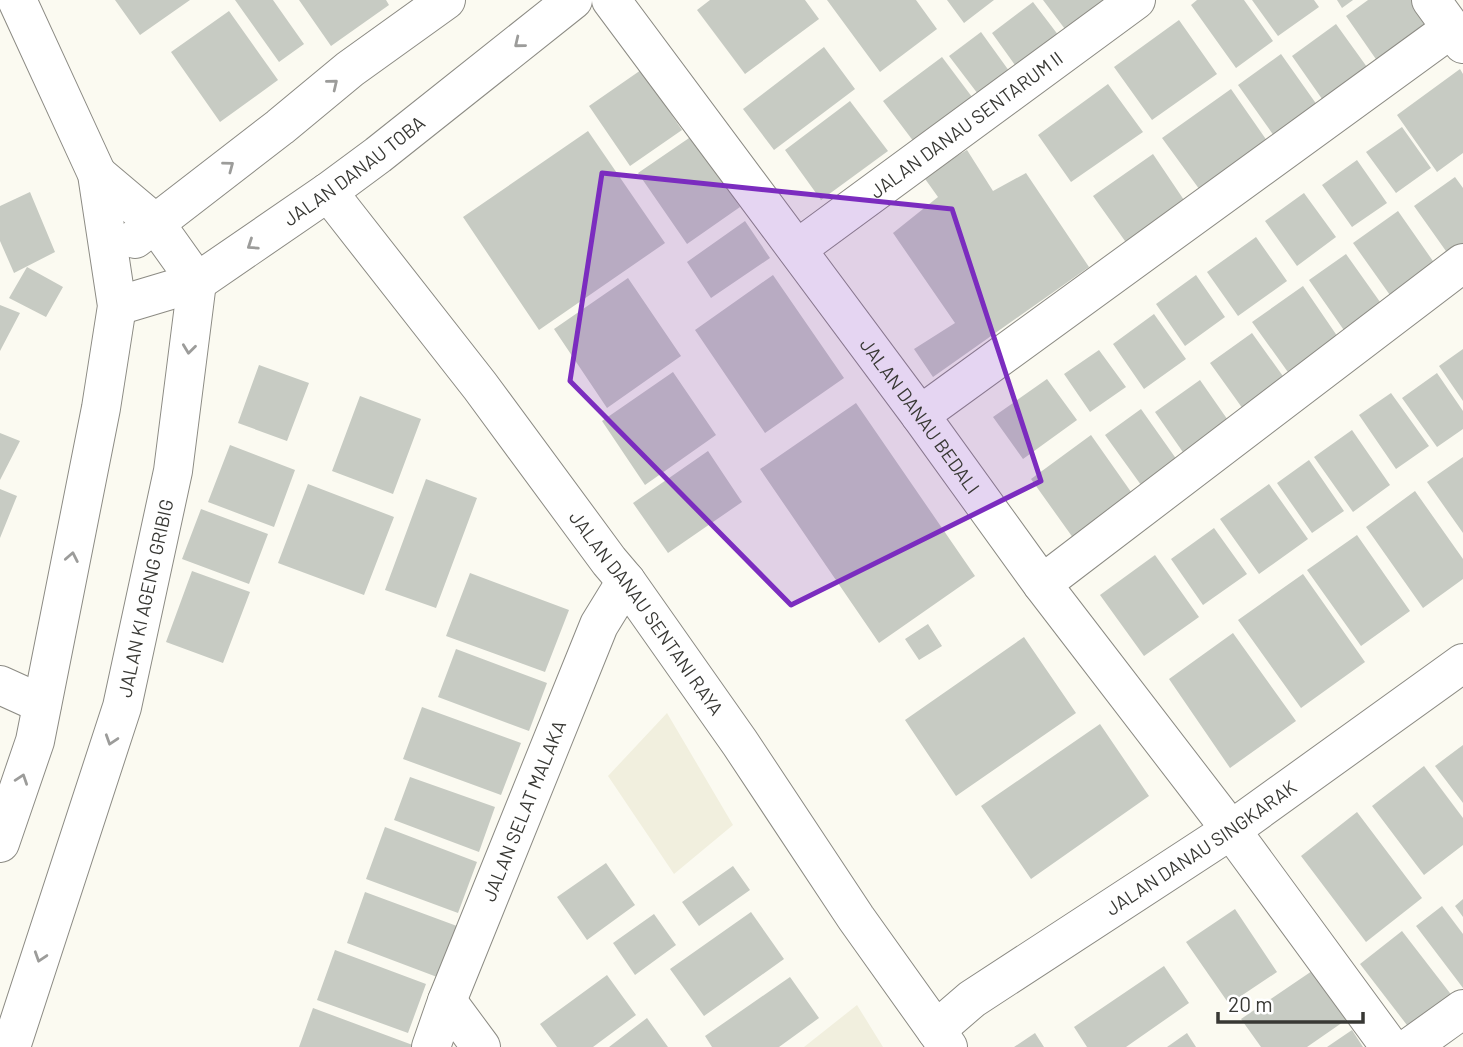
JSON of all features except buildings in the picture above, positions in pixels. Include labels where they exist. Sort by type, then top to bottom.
[{"type":"street","points":[[0,843],[35,741],[101,408],[117,306],[97,174],[17,0]]},
{"type":"street","points":[[111,257],[280,127],[350,69],[446,0]]},
{"type":"street","name":"JALAN DANAU TOBA","points":[[117,306],[197,282],[378,155],[573,0]]},
{"type":"street","name":"JALAN DANAU BEDALI","points":[[611,0],[920,415],[1042,584],[1231,830],[1390,1047]]},
{"type":"street","name":"JALAN DANAU SENTARUM II","points":[[797,249],[1136,0]]},
{"type":"street","points":[[920,415],[1449,24]]},
{"type":"street","points":[[97,174],[155,223],[197,282]]},
{"type":"street","name":"JALAN DANAU SENTANI RAYA","points":[[328,192],[480,386],[593,541],[626,581],[740,743],[856,918],[942,1038]]},
{"type":"street","points":[[1042,584],[1463,263]]},
{"type":"street","name":"JALAN KI AGENG GRIBIG","points":[[11,1047],[122,706],[173,471],[197,282]]},
{"type":"street","name":"JALAN SELAT MALAKA","points":[[431,1047],[447,1001],[599,625],[626,581]]},
{"type":"street","name":"JALAN DANAU SINGKARAK","points":[[942,1038],[972,999],[1231,830],[1463,663]]},
{"type":"street","points":[[0,685],[42,704]]},
{"type":"street","points":[[447,1001],[481,1047]]},
{"type":"street","points":[[1410,1047],[1463,1009]]},
{"type":"highlighted area","points":[[602,173],[952,209],[1041,481],[791,605],[570,381]]},
{"type":"shaded area","points":[[667,713],[733,825],[674,874],[608,776]]},
{"type":"shaded area","points":[[857,1005],[883,1047],[804,1047]]}]
